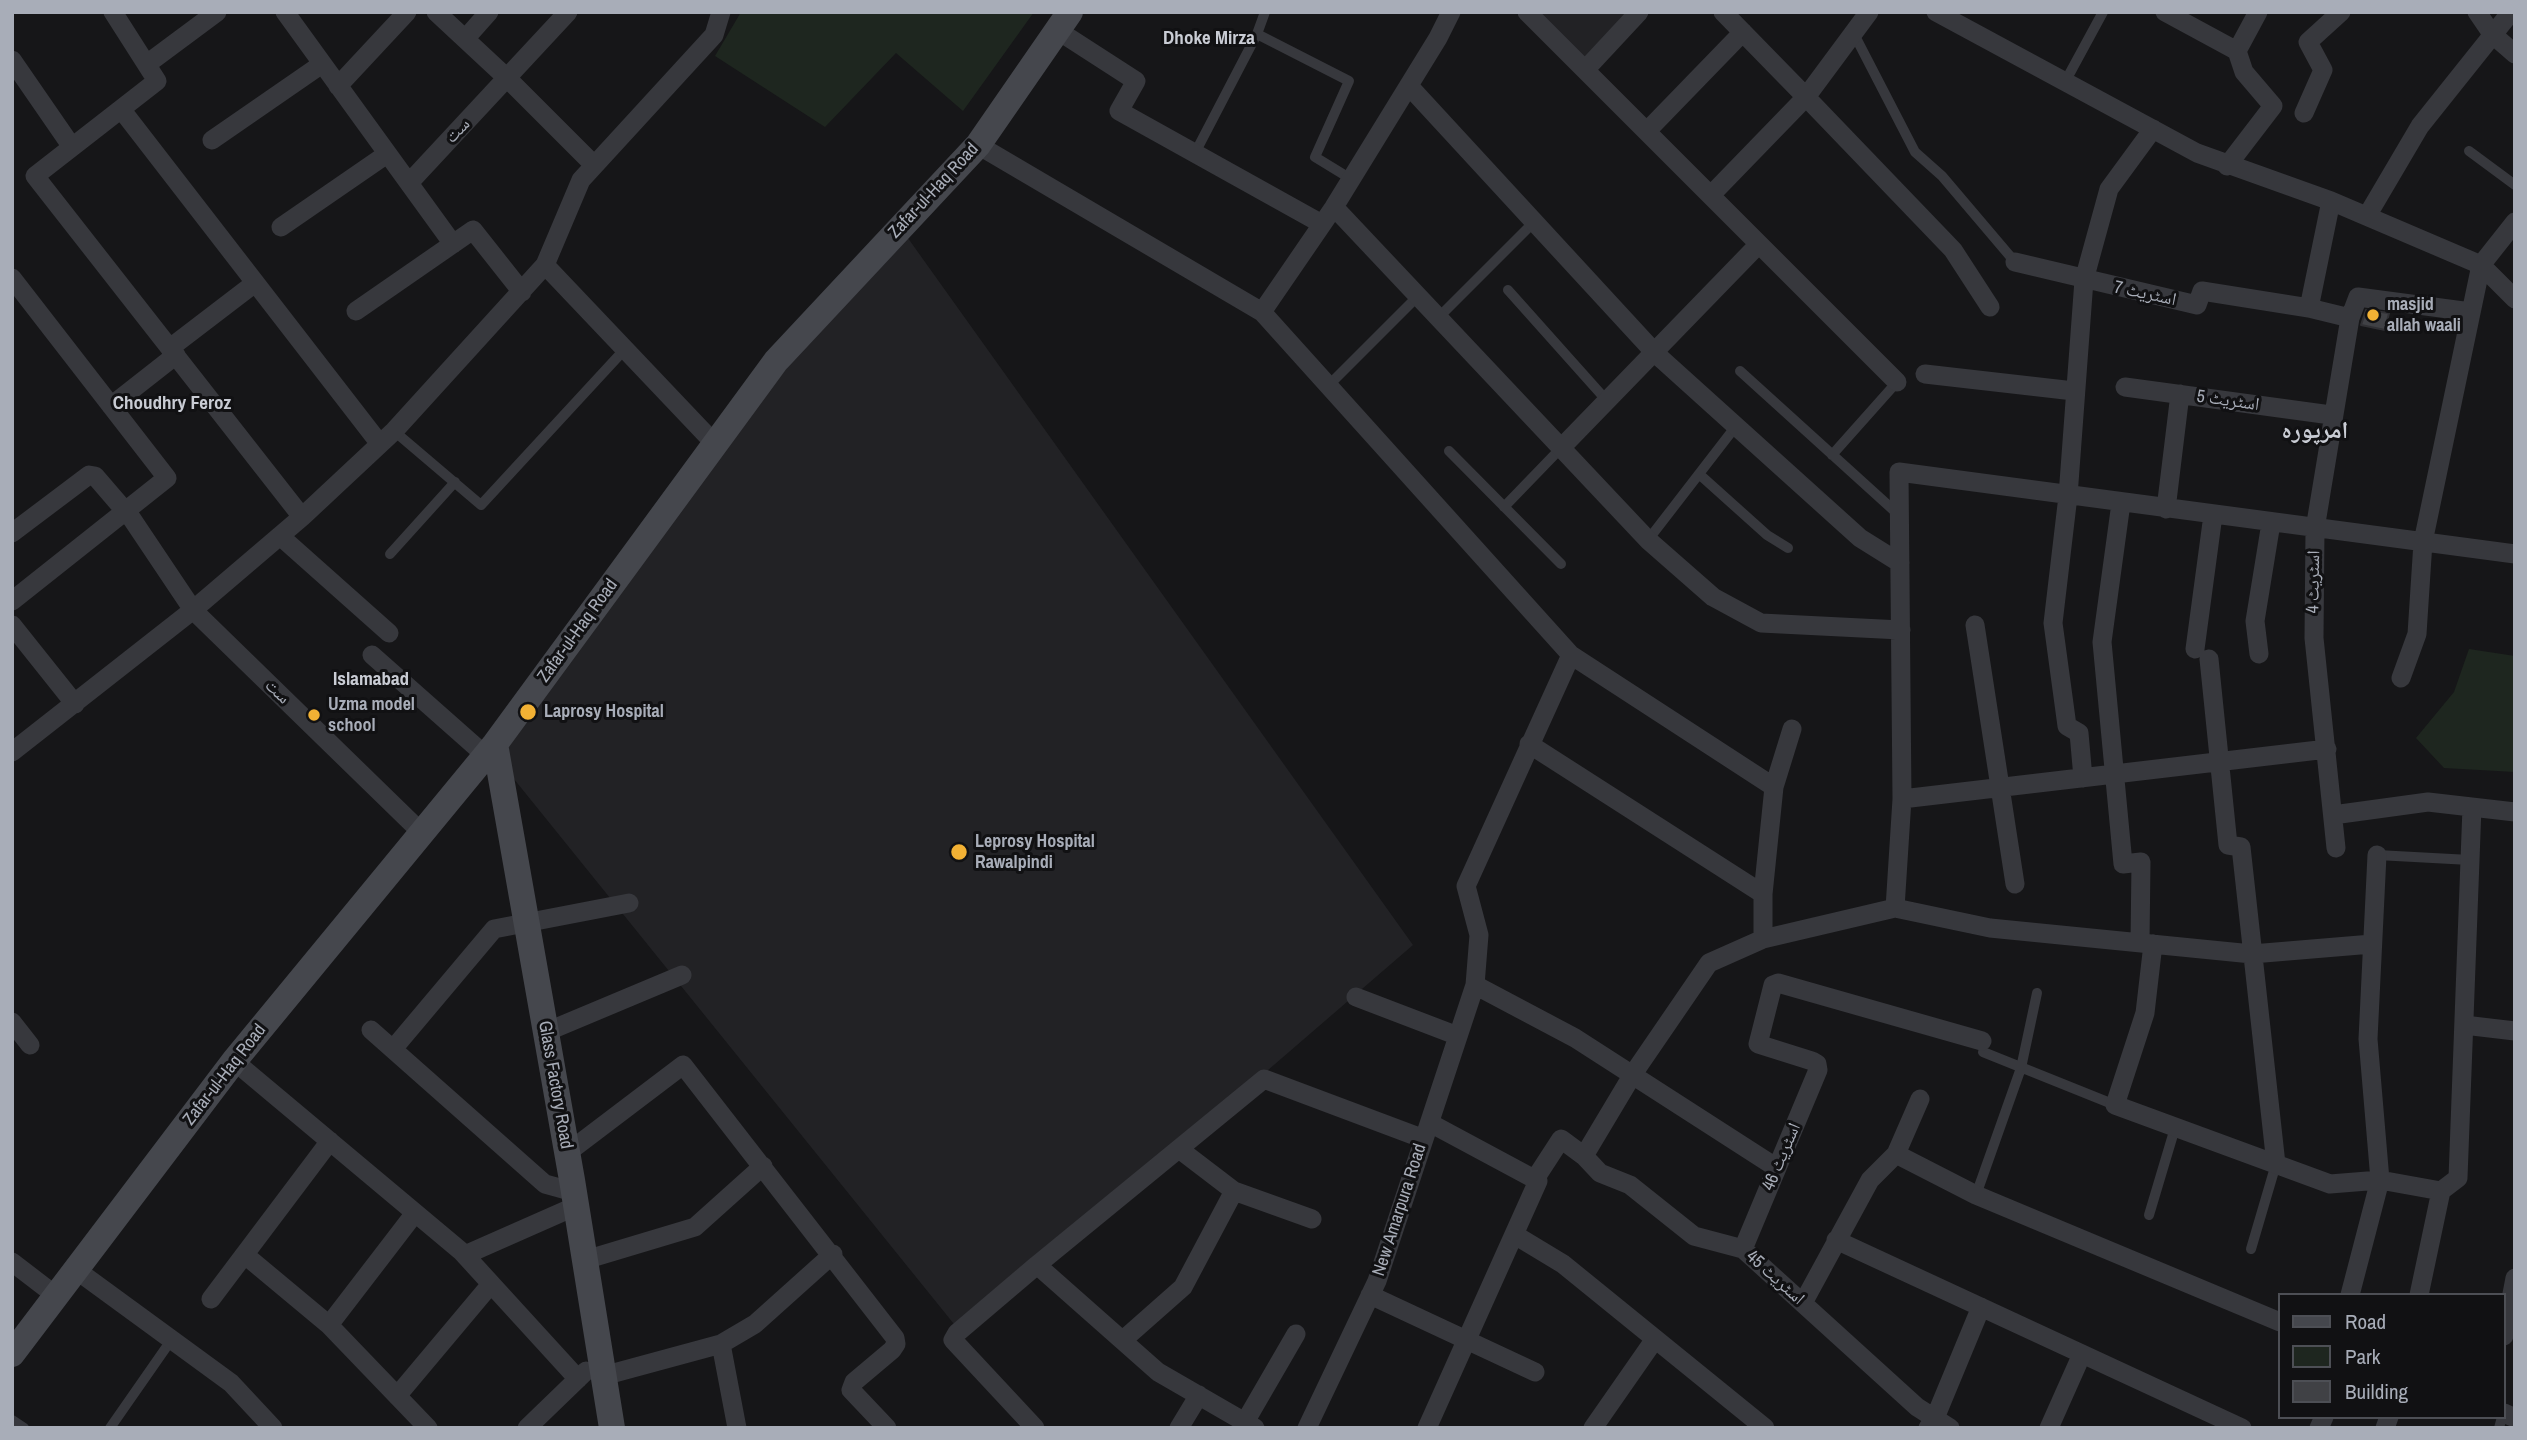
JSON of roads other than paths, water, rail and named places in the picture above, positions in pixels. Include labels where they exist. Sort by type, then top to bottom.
[{"type":"street","points":[[113,12],[158,82],[35,176],[302,517]]},
{"type":"street","points":[[146,64],[217,12]]},
{"type":"street","points":[[285,12],[453,244]]},
{"type":"street","points":[[338,86],[407,12]]},
{"type":"street","points":[[436,12],[593,164]]},
{"type":"street","points":[[466,40],[489,12]]},
{"type":"street","name":"ست","points":[[409,183],[568,12]]},
{"type":"street","points":[[12,752],[192,610],[302,517],[387,438],[545,265],[581,180],[714,35],[721,12]]},
{"type":"street","points":[[1262,312],[1328,216],[1409,86],[1451,12]]},
{"type":"street","points":[[1527,12],[1897,382]]},
{"type":"street","points":[[1586,70],[1639,12]]},
{"type":"street","points":[[1723,12],[1953,250],[1990,307]]},
{"type":"street","points":[[1711,195],[1806,97],[1869,12]]},
{"type":"street","points":[[1936,12],[2227,166],[2331,201],[2481,265],[2515,299]]},
{"type":"street","points":[[2165,12],[2237,51],[2244,72],[2273,106],[2227,166]]},
{"type":"street","points":[[2237,51],[2258,12]]},
{"type":"street","points":[[2304,113],[2323,70],[2308,42],[2341,12]]},
{"type":"street","points":[[2477,12],[2492,34],[2515,54]]},
{"type":"street","points":[[2367,216],[2420,126],[2511,12]]},
{"type":"street","points":[[1063,21],[1136,81],[1119,111],[1195,153],[1328,216],[1418,296],[1648,540],[1713,597],[1761,623],[1901,630]]},
{"type":"street","name":"Zafar-ul-Haq Road","points":[[12,1354],[234,1061],[490,750],[776,361],[978,145],[1063,21]]},
{"type":"street","points":[[1647,131],[1743,32]]},
{"type":"street","points":[[12,60],[72,148]]},
{"type":"street","points":[[212,140],[322,64]]},
{"type":"street","points":[[1409,86],[1656,354],[1860,538],[1900,563]]},
{"type":"street","points":[[121,110],[255,283],[387,438]]},
{"type":"street","points":[[2083,778],[2079,733],[2067,726],[2053,623],[2068,496],[2084,281],[2109,189],[2153,129]]},
{"type":"street","points":[[978,145],[1262,312],[1571,654],[1774,787]]},
{"type":"street","points":[[281,227],[387,154]]},
{"type":"street","points":[[2309,307],[2331,201]]},
{"type":"street","points":[[2401,678],[2417,634],[2423,542],[2481,265],[2515,222]]},
{"type":"street","points":[[356,311],[473,230],[522,292]]},
{"type":"street","points":[[1561,448],[1656,354],[1759,244]]},
{"type":"street","name":"اسٹریٹ 7","points":[[2015,262],[2084,281],[2197,305],[2203,291],[2309,307],[2350,318]]},
{"type":"street","points":[[545,265],[715,444]]},
{"type":"street","points":[[12,278],[167,478],[12,601]]},
{"type":"street","points":[[111,406],[255,283]]},
{"type":"street","points":[[2350,318],[2358,297],[2472,312]]},
{"type":"street","name":"اسٹریٹ 4","points":[[2336,848],[2314,638],[2315,528],[2331,415],[2350,318]]},
{"type":"street","points":[[1925,374],[2074,391]]},
{"type":"street","name":"اسٹریٹ 5","points":[[2125,387],[2331,415]]},
{"type":"street","points":[[2166,509],[2180,394]]},
{"type":"street","points":[[1895,908],[1902,799],[1899,472],[2515,554]]},
{"type":"street","name":"ست","points":[[12,533],[89,475],[100,481],[125,511],[192,610],[422,833]]},
{"type":"street","points":[[2121,503],[2102,642],[2123,864],[2141,862],[2146,943],[2145,1013],[2115,1105],[2330,1184],[2379,1181],[2441,1191]]},
{"type":"street","points":[[2213,515],[2202,654],[2228,845],[2241,847],[2276,1164]]},
{"type":"street","points":[[2259,654],[2255,621],[2271,523]]},
{"type":"street","points":[[280,536],[389,633]]},
{"type":"street","points":[[12,625],[75,704]]},
{"type":"street","points":[[1976,625],[2015,884]]},
{"type":"street","name":"New Amarpura Road","points":[[1307,1428],[1370,1295],[1475,985],[1479,935],[1466,886],[1571,654]]},
{"type":"street","points":[[372,655],[490,750]]},
{"type":"street","points":[[1763,939],[1763,894],[1774,787],[1792,729]]},
{"type":"street","points":[[1530,744],[1763,894]]},
{"type":"street","points":[[1902,799],[2327,749]]},
{"type":"street","name":"Glass Factory Road","points":[[490,750],[527,924],[575,1199],[585,1260],[594,1371],[612,1428]]},
{"type":"street","points":[[2333,815],[2428,802],[2515,812]]},
{"type":"street","points":[[2419,1293],[2441,1191],[2458,1178],[2472,807]]},
{"type":"street","points":[[2351,1293],[2379,1181],[2368,1039],[2377,855]]},
{"type":"street","points":[[393,1049],[494,929],[629,903]]},
{"type":"street","points":[[1584,1156],[1633,1074],[1710,963],[1763,939],[1895,908],[1990,929],[2252,954],[2372,944]]},
{"type":"street","points":[[546,1032],[682,975]]},
{"type":"street","name":"اسٹریٹ 46","points":[[1742,1249],[1818,1070],[1817,1064],[1758,1044],[1773,985],[1778,983],[1983,1047]]},
{"type":"street","points":[[1475,985],[1575,1038],[1777,1168]]},
{"type":"street","points":[[1356,997],[1458,1036]]},
{"type":"street","points":[[12,1022],[30,1045]]},
{"type":"street","points":[[2464,1025],[2515,1031]]},
{"type":"street","points":[[371,1030],[545,1184],[575,1199]]},
{"type":"street","points":[[234,1061],[465,1255],[491,1284],[594,1371]]},
{"type":"street","points":[[567,1153],[683,1065],[895,1338],[896,1344],[892,1350],[854,1382],[851,1391],[887,1428]]},
{"type":"street","points":[[1035,1428],[953,1340],[957,1333],[1264,1079],[1427,1131],[1538,1181],[1427,1428]]},
{"type":"street","points":[[1803,1303],[1870,1180],[1896,1154],[1920,1098]]},
{"type":"street","name":"اسٹریٹ 45","points":[[1535,1179],[1561,1139],[1584,1156],[1600,1173],[1630,1185],[1694,1236],[1742,1249],[1938,1425]]},
{"type":"street","points":[[211,1298],[330,1141]]},
{"type":"street","points":[[1179,1149],[1234,1191],[1312,1219]]},
{"type":"street","points":[[1896,1154],[1976,1195],[2278,1321]]},
{"type":"street","points":[[585,1260],[695,1227],[763,1166]]},
{"type":"street","points":[[1122,1340],[1183,1287],[1234,1191]]},
{"type":"street","points":[[465,1255],[575,1199]]},
{"type":"street","points":[[329,1325],[415,1213]]},
{"type":"street","points":[[1515,1234],[1563,1264],[1753,1424]]},
{"type":"street","points":[[1836,1240],[2242,1428]]},
{"type":"street","points":[[527,1428],[594,1371],[721,1344],[755,1324],[832,1254]]},
{"type":"street","points":[[245,1255],[329,1325],[428,1428]]},
{"type":"street","points":[[12,1262],[55,1295]]},
{"type":"street","points":[[1037,1265],[1158,1372],[1250,1425],[1296,1334]]},
{"type":"street","points":[[75,1269],[232,1383],[273,1428]]},
{"type":"street","points":[[2506,1325],[2515,1278]]},
{"type":"street","points":[[397,1396],[491,1284]]},
{"type":"street","points":[[1370,1295],[1535,1372]]},
{"type":"street","points":[[1938,1425],[1980,1307]]},
{"type":"street","points":[[1593,1428],[1655,1339]]},
{"type":"street","points":[[721,1344],[737,1428]]},
{"type":"street","points":[[2049,1428],[2082,1354]]},
{"type":"street","points":[[1179,1428],[1199,1395]]},
{"type":"lane","points":[[1195,153],[1257,34],[1265,12]]},
{"type":"lane","points":[[2065,82],[2102,12]]},
{"type":"lane","points":[[1854,33],[1915,152],[1942,176],[2015,262]]},
{"type":"lane","points":[[1257,34],[1349,81],[1315,157],[1351,179]]},
{"type":"lane","points":[[2469,150],[2515,185]]},
{"type":"lane","points":[[1438,318],[1534,222]]},
{"type":"lane","points":[[1508,290],[1608,402]]},
{"type":"lane","points":[[1329,384],[1418,296]]},
{"type":"lane","points":[[387,438],[455,482],[481,505],[625,349]]},
{"type":"lane","points":[[1740,371],[1900,517]]},
{"type":"lane","points":[[1832,455],[1897,382]]},
{"type":"lane","points":[[1648,540],[1736,426]]},
{"type":"lane","points":[[1504,507],[1561,448]]},
{"type":"lane","points":[[1449,451],[1561,564]]},
{"type":"lane","points":[[1699,474],[1767,535],[1788,548]]},
{"type":"lane","points":[[390,554],[455,482]]},
{"type":"lane","points":[[2377,855],[2470,860]]},
{"type":"lane","points":[[1976,1195],[2021,1068],[2037,992]]},
{"type":"lane","points":[[1983,1047],[2021,1068],[2115,1105]]},
{"type":"lane","points":[[2149,1215],[2175,1128]]},
{"type":"lane","points":[[2251,1249],[2276,1164]]},
{"type":"lane","points":[[110,1428],[172,1339]]},
{"type":"lane","points":[[12,1420],[24,1428]]},
{"type":"place","name":"masjid allah waali","points":[[2373,315]]},
{"type":"place","name":"Laprosy Hospital","points":[[528,712]]},
{"type":"place","name":"Uzma model school","points":[[314,715]]},
{"type":"place","name":"Leprosy Hospital Rawalpindi","points":[[959,852]]},
{"type":"district","name":"Dhoke Mirza","points":[[1209,39]]},
{"type":"district","name":"Choudhry Feroz","points":[[172,404]]},
{"type":"district","name":"امرپورہ","points":[[2315,432]]},
{"type":"district","name":"Islamabad","points":[[371,680]]}]
